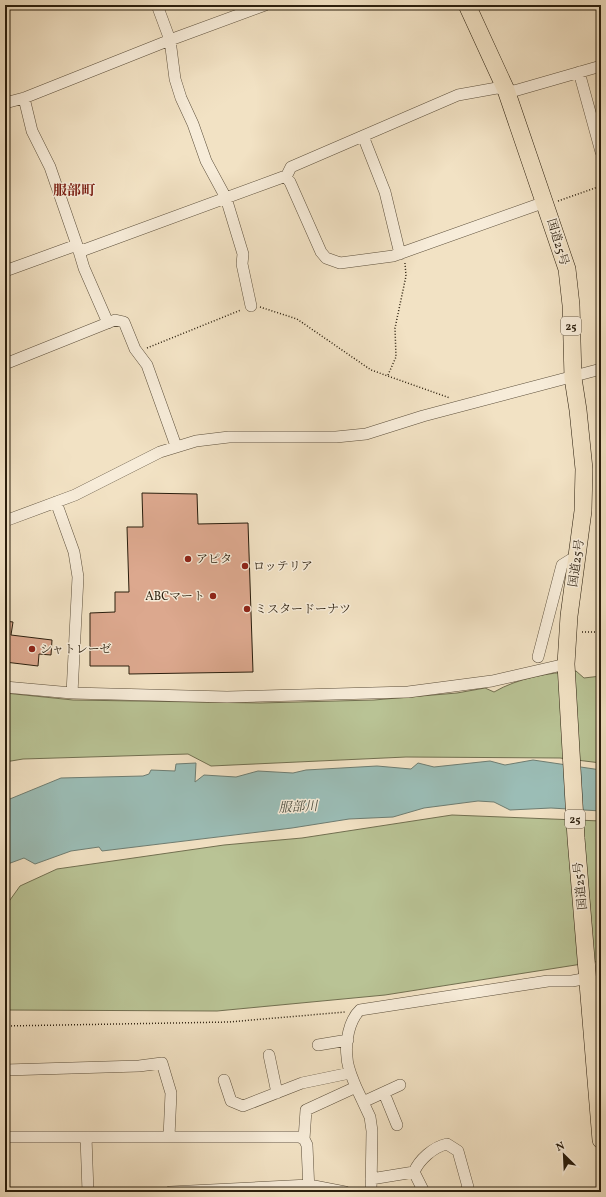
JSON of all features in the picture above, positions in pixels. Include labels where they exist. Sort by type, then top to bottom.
[{"type":"highway","name":"国道25号","points":[[467,5],[506,90],[546,203],[567,269],[571,305],[573,378],[580,425],[584,469],[583,511],[568,632],[566,664],[576,838],[601,1140]]},
{"type":"street","points":[[157,5],[170,40],[174,79],[193,124],[206,161],[226,198],[243,254],[242,264],[251,306]]},
{"type":"street","points":[[5,103],[24,98],[170,40],[265,5]]},
{"type":"street","points":[[286,177],[288,170],[291,167],[458,95],[497,88],[514,90],[601,66]]},
{"type":"street","points":[[579,72],[601,152]]},
{"type":"street","points":[[24,98],[32,131],[50,167],[84,268],[108,323]]},
{"type":"street","points":[[363,136],[385,192],[400,254]]},
{"type":"street","points":[[5,271],[74,246],[84,250],[178,214],[226,198],[278,178],[286,177]]},
{"type":"street","points":[[286,177],[290,182],[316,245],[326,258],[332,261],[349,263],[400,254],[546,203]]},
{"type":"street","points":[[5,364],[115,320],[124,322],[135,349],[147,365],[176,446]]},
{"type":"street","points":[[5,521],[93,486],[148,457],[176,446],[196,441],[229,437],[319,438],[350,436],[381,430],[462,406],[573,378],[601,369]]},
{"type":"street","points":[[56,502],[74,552],[78,577],[72,693]]},
{"type":"street","points":[[538,658],[562,565],[570,560],[577,559]]},
{"type":"street","points":[[5,687],[72,693],[227,697],[408,692],[492,681],[566,664]]},
{"type":"street","points":[[371,1192],[372,1131],[370,1117],[350,1073],[346,1056],[348,1040],[355,1014],[360,1010],[548,981],[572,981],[587,975]]},
{"type":"street","points":[[318,1045],[348,1040]]},
{"type":"street","points":[[269,1055],[277,1093]]},
{"type":"street","points":[[5,1070],[139,1066],[162,1063],[171,1093],[169,1137]]},
{"type":"street","points":[[224,1080],[231,1101],[243,1106],[302,1083],[350,1073]]},
{"type":"street","points":[[364,1102],[400,1086]]},
{"type":"street","points":[[309,1189],[307,1145],[304,1139],[306,1110],[356,1087]]},
{"type":"street","points":[[384,1093],[396,1125]]},
{"type":"street","points":[[5,1137],[299,1137],[304,1139]]},
{"type":"street","points":[[86,1137],[88,1192]]},
{"type":"street","points":[[424,1192],[414,1172],[416,1166],[437,1146],[447,1144],[458,1151],[468,1187],[465,1192]]},
{"type":"street","points":[[371,1179],[414,1172]]},
{"type":"street","points":[[170,1192],[309,1189],[345,1192]]},
{"type":"path","points":[[546,203],[601,186]]},
{"type":"path","points":[[388,376],[396,357],[395,328],[407,270],[400,254]]},
{"type":"path","points":[[135,349],[146,349],[255,305],[297,319],[366,367],[459,401],[462,406]]},
{"type":"path","points":[[568,632],[601,632]]},
{"type":"path","points":[[5,1026],[221,1022],[351,1012],[355,1014]]},
{"type":"green space","points":[[576,671],[584,678],[601,676],[601,763],[560,758],[406,757],[211,766],[188,754],[23,759],[5,762],[5,693],[73,700],[260,703],[374,700],[457,693],[485,688],[494,692],[513,683],[534,677]]},
{"type":"green space","points":[[452,815],[601,821],[601,961],[385,995],[217,1011],[5,1010],[5,907],[20,886],[57,869],[224,845],[302,838]]},
{"type":"water","name":"服部川","points":[[533,760],[601,770],[601,811],[551,808],[510,810],[494,802],[478,801],[424,808],[393,817],[349,819],[292,828],[102,851],[99,847],[71,851],[35,864],[24,858],[5,865],[5,801],[61,778],[143,776],[149,774],[151,770],[175,771],[176,764],[196,763],[195,782],[204,775],[236,777],[258,771],[293,773],[306,770],[377,766],[411,769],[418,763],[434,767],[490,761],[505,765]]},
{"type":"building","name":"アピタ","points":[[142,493],[197,494],[198,524],[248,523],[253,672],[129,674],[129,666],[90,666],[90,613],[115,612],[115,592],[129,592],[127,527],[143,527]]},
{"type":"building","points":[[5,621],[13,622],[11,635],[52,640],[51,655],[39,654],[38,666],[5,662]]},
{"type":"place","name":"アピタ","points":[[188,559]]},
{"type":"place","name":"ロッテリア","points":[[245,566]]},
{"type":"place","name":"ABCマート","points":[[213,596]]},
{"type":"place","name":"ミスタードーナツ","points":[[247,609]]},
{"type":"place","name":"シャトレーゼ","points":[[32,649]]},
{"type":"district","name":"服部町","points":[[74,190]]}]
